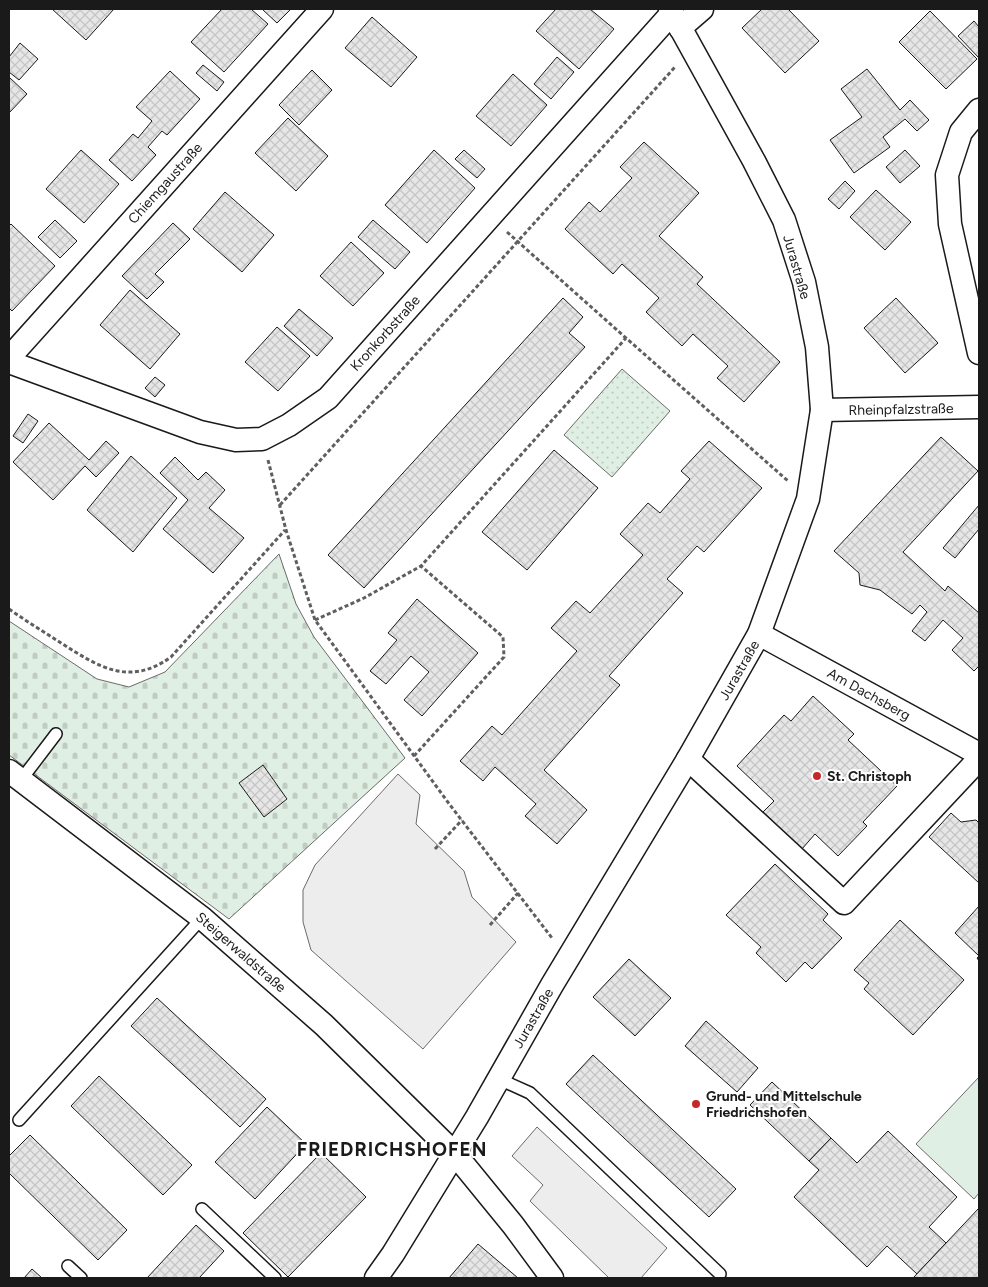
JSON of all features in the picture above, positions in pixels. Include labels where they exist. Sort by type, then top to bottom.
[{"type":"street","name":"Chiemgaustraße","points":[[9,360],[322,9]]},
{"type":"street","name":"Kronkorbstraße","points":[[9,360],[200,432],[236,440],[262,439],[289,425],[328,398],[490,216],[674,16],[702,9]]},
{"type":"street","name":"Jurastraße","points":[[376,1278],[394,1254],[455,1154],[568,958],[688,759],[759,634],[808,499],[822,410],[817,347],[804,282],[784,220],[754,161],[674,16]]},
{"type":"street","points":[[979,110],[960,132],[947,175],[950,224],[979,353]]},
{"type":"street","name":"Rheinpfalzstraße","points":[[822,410],[979,407]]},
{"type":"street","name":"Am Dachsberg","points":[[759,634],[979,754]]},
{"type":"street","points":[[688,759],[844,903],[979,759]]},
{"type":"street","name":"Steigerwaldstraße","points":[[15,775],[202,918],[324,1025],[455,1154],[514,1225],[552,1278]]},
{"type":"lane","points":[[15,775],[56,734]]},
{"type":"lane","points":[[19,1120],[202,918]]},
{"type":"lane","points":[[499,1079],[530,1093],[720,1274]]},
{"type":"lane","points":[[202,1210],[275,1278]]},
{"type":"lane","points":[[68,1266],[81,1278]]},
{"type":"path","points":[[280,505],[692,48]]},
{"type":"path","points":[[490,216],[808,499]]},
{"type":"path","points":[[315,620],[364,598],[421,566],[626,338]]},
{"type":"path","points":[[262,439],[286,530],[315,620],[414,756],[568,958]]},
{"type":"path","points":[[9,609],[103,668],[125,672],[141,671],[158,666],[171,657],[286,530]]},
{"type":"path","points":[[414,756],[504,657],[503,637],[421,566]]},
{"type":"path","points":[[435,849],[462,820]]},
{"type":"path","points":[[490,925],[518,893]]},
{"type":"green space","points":[[622,369],[670,411],[612,477],[564,435]]},
{"type":"green space","points":[[279,554],[296,604],[314,637],[405,758],[229,919],[9,755],[9,621],[97,679],[129,687],[165,672]]},
{"type":"green space","points":[[979,1077],[979,1193],[974,1199],[916,1144]]},
{"type":"shaded area","points":[[398,774],[420,795],[416,824],[464,871],[472,897],[516,942],[423,1049],[311,950],[303,922],[303,890],[315,865]]},
{"type":"shaded area","points":[[537,1127],[667,1248],[641,1278],[609,1278],[530,1201],[543,1185],[512,1156]]},
{"type":"building","points":[[52,9],[114,9],[86,40]]},
{"type":"building","points":[[222,9],[251,9],[268,24],[224,72],[191,42]]},
{"type":"building","points":[[262,9],[291,9],[277,23]]},
{"type":"building","points":[[556,9],[590,9],[614,29],[579,69],[536,31]]},
{"type":"building","points":[[762,9],[788,9],[819,41],[785,73],[742,28]]},
{"type":"building","points":[[930,11],[977,59],[946,89],[899,42]]},
{"type":"building","points":[[372,17],[417,57],[391,87],[345,48]]},
{"type":"building","points":[[974,21],[979,27],[979,58],[958,36]]},
{"type":"building","points":[[20,43],[38,59],[19,80],[9,72],[9,57]]},
{"type":"building","points":[[557,57],[574,72],[551,99],[534,84]]},
{"type":"building","points":[[203,65],[224,82],[217,91],[196,73]]},
{"type":"building","points":[[867,69],[900,110],[910,100],[929,120],[917,131],[905,119],[883,137],[890,147],[854,173],[830,140],[862,117],[841,89]]},
{"type":"building","points":[[312,70],[332,90],[299,125],[279,105]]},
{"type":"building","points":[[170,71],[200,99],[167,135],[162,131],[148,147],[156,155],[132,181],[109,160],[133,134],[138,138],[152,121],[136,107]]},
{"type":"building","points":[[513,74],[547,105],[511,146],[476,116]]},
{"type":"building","points":[[9,77],[27,94],[9,113]]},
{"type":"building","points":[[288,118],[328,156],[296,191],[255,153]]},
{"type":"building","points":[[644,142],[699,193],[659,236],[703,277],[697,284],[780,362],[744,402],[717,378],[728,366],[693,334],[682,346],[646,312],[659,298],[622,264],[613,274],[565,229],[589,202],[600,212],[632,178],[620,167]]},
{"type":"building","points":[[81,150],[119,184],[84,223],[46,189]]},
{"type":"building","points":[[434,150],[475,188],[427,243],[385,205]]},
{"type":"building","points":[[464,150],[485,169],[477,178],[455,159]]},
{"type":"building","points":[[905,150],[920,166],[900,183],[886,167]]},
{"type":"building","points":[[845,181],[855,191],[839,209],[828,199]]},
{"type":"building","points":[[876,190],[911,222],[885,250],[850,217]]},
{"type":"building","points":[[225,192],[274,235],[242,272],[193,229]]},
{"type":"building","points":[[55,220],[77,241],[60,258],[38,237]]},
{"type":"building","points":[[373,220],[410,252],[395,269],[358,237]]},
{"type":"building","points":[[173,223],[190,239],[155,274],[164,282],[147,299],[122,276]]},
{"type":"building","points":[[11,224],[55,266],[12,311],[9,308],[9,226]]},
{"type":"building","points":[[351,242],[384,273],[353,306],[320,276]]},
{"type":"building","points":[[130,290],[180,334],[150,369],[100,325]]},
{"type":"building","points":[[563,298],[583,317],[569,333],[585,347],[364,588],[328,555]]},
{"type":"building","points":[[896,298],[938,343],[905,373],[864,328]]},
{"type":"building","points":[[299,309],[333,338],[317,356],[284,326]]},
{"type":"building","points":[[277,327],[310,356],[278,391],[245,362]]},
{"type":"building","points":[[155,377],[165,385],[155,397],[145,388]]},
{"type":"building","points":[[28,414],[38,421],[23,443],[13,436]]},
{"type":"building","points":[[49,423],[89,460],[106,441],[119,453],[96,477],[85,466],[53,500],[13,462]]},
{"type":"building","points":[[941,437],[978,471],[903,552],[945,591],[948,586],[979,613],[979,666],[974,671],[952,650],[963,638],[943,620],[925,641],[912,631],[927,612],[920,605],[912,614],[880,590],[860,585],[859,573],[834,551]]},
{"type":"building","points":[[709,441],[762,488],[704,552],[697,546],[667,579],[683,593],[609,676],[620,685],[544,770],[587,810],[557,844],[525,816],[536,804],[495,767],[483,781],[460,761],[492,726],[502,735],[577,651],[551,628],[576,601],[590,613],[643,555],[620,534],[648,503],[660,513],[690,479],[681,471]]},
{"type":"building","points":[[554,450],[598,488],[527,570],[482,532]]},
{"type":"building","points":[[131,456],[177,498],[133,552],[87,510]]},
{"type":"building","points":[[175,457],[198,480],[206,472],[225,490],[209,508],[244,538],[213,573],[163,529],[188,500],[160,473]]},
{"type":"building","points":[[979,505],[979,529],[955,558],[943,548]]},
{"type":"building","points":[[417,599],[478,653],[422,716],[404,700],[429,672],[411,656],[386,684],[370,671],[397,640],[388,633]]},
{"type":"building","name":"St. Christoph","points":[[813,696],[854,734],[848,740],[897,786],[863,822],[867,826],[838,856],[815,834],[802,849],[763,812],[774,801],[737,766],[784,715],[791,721]]},
{"type":"building","points":[[263,765],[287,799],[264,817],[239,783]]},
{"type":"building","points":[[951,813],[961,822],[976,820],[979,823],[979,883],[929,837]]},
{"type":"building","points":[[775,864],[828,914],[823,920],[842,938],[812,969],[805,962],[786,982],[756,953],[761,947],[726,915]]},
{"type":"building","points":[[979,906],[979,956],[955,933]]},
{"type":"building","points":[[900,920],[964,980],[913,1035],[864,989],[869,983],[854,970]]},
{"type":"building","points":[[629,959],[671,998],[635,1036],[593,997]]},
{"type":"building","points":[[157,998],[266,1099],[240,1127],[131,1026]]},
{"type":"building","points":[[706,1021],[758,1068],[737,1092],[685,1046]]},
{"type":"building","points":[[593,1055],[736,1189],[709,1217],[566,1084]]},
{"type":"building","points":[[99,1076],[192,1165],[163,1195],[71,1106]]},
{"type":"building","points":[[772,1082],[831,1138],[809,1161],[750,1105]]},
{"type":"building","points":[[267,1107],[306,1144],[255,1199],[215,1162]]},
{"type":"building","points":[[888,1131],[957,1197],[929,1227],[946,1243],[917,1274],[887,1246],[867,1267],[794,1197],[819,1170],[809,1161],[831,1138],[857,1163]]},
{"type":"building","points":[[30,1135],[127,1230],[98,1260],[9,1173],[9,1156]]},
{"type":"building","points":[[321,1153],[366,1197],[288,1277],[243,1233]]},
{"type":"building","points":[[979,1208],[979,1278],[913,1278]]},
{"type":"building","points":[[196,1225],[224,1251],[199,1278],[147,1278]]},
{"type":"building","points":[[478,1244],[518,1278],[449,1278]]},
{"type":"building","points":[[32,1269],[42,1278],[24,1278]]},
{"type":"place","name":"St. Christoph","points":[[817,776]]},
{"type":"place","name":"Grund- und Mittelschule Friedrichshofen","points":[[696,1104]]},
{"type":"district","name":"FRIEDRICHSHOFEN","points":[[392,1149]]}]
